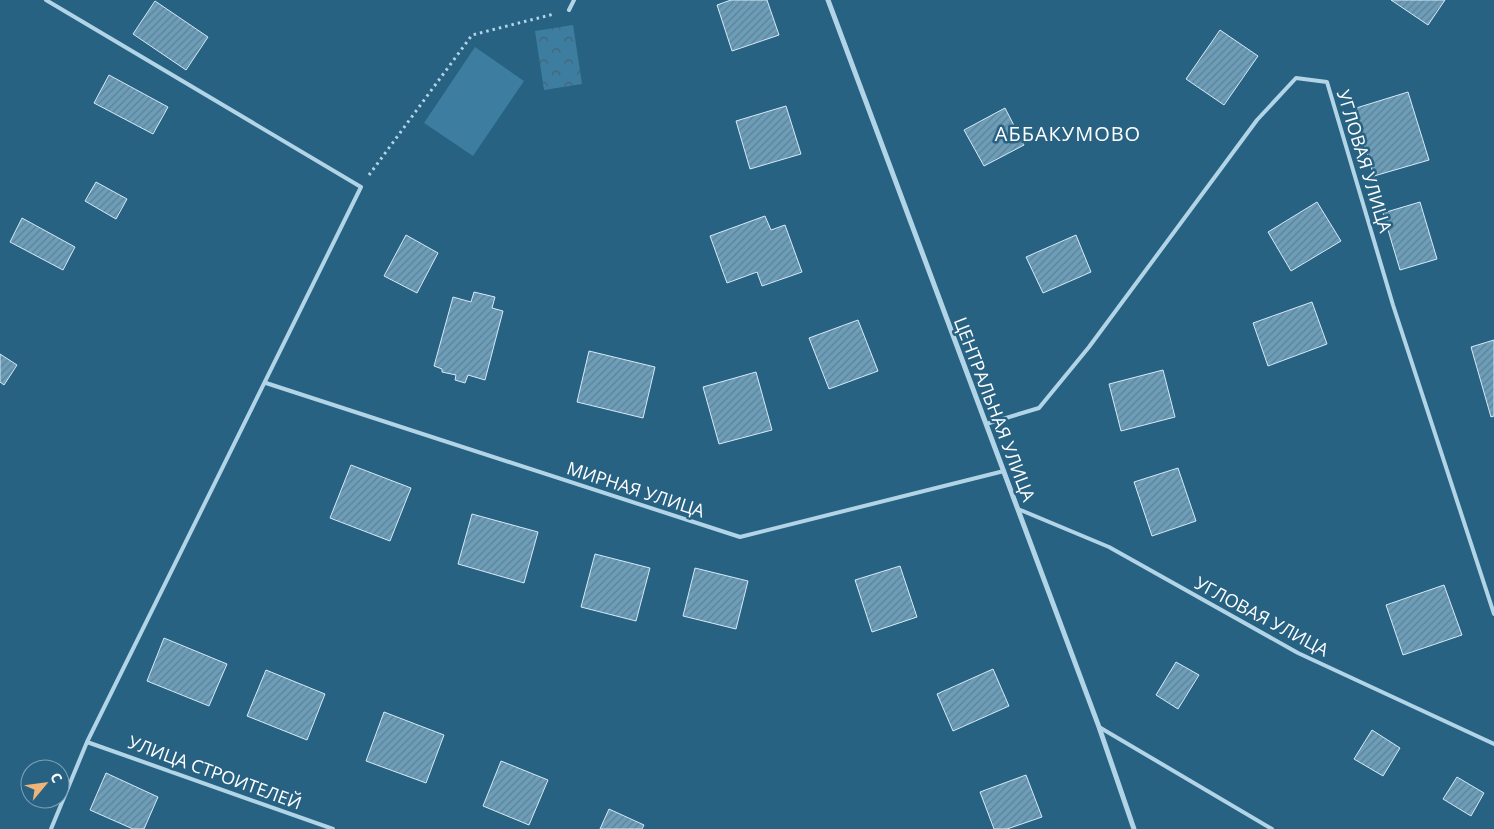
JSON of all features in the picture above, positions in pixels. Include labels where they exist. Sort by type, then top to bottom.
[{"type":"street","name":"ЦЕНТРАЛЬНАЯ УЛИЦА","points":[[828,0],[1099,727],[1134,829]]},
{"type":"lane","points":[[46,0],[361,188],[87,742],[51,829]]},
{"type":"lane","points":[[569,10],[574,0]]},
{"type":"lane","name":"УГЛОВАЯ УЛИЦА","points":[[986,424],[1039,408],[1089,347],[1257,120],[1296,78],[1327,82],[1393,305],[1494,614]]},
{"type":"lane","name":"МИРНАЯ УЛИЦА","points":[[266,383],[740,537],[1004,471]]},
{"type":"lane","name":"УГЛОВАЯ УЛИЦА","points":[[1018,509],[1109,547],[1298,653],[1494,744]]},
{"type":"lane","points":[[1099,727],[1272,829]]},
{"type":"lane","name":"УЛИЦА СТРОИТЕЛЕЙ","points":[[87,742],[333,829]]},
{"type":"path","points":[[361,188],[472,35],[569,10]]},
{"type":"green space","points":[[573,25],[582,84],[544,90],[535,31]]},
{"type":"green space","points":[[475,47],[524,81],[473,156],[424,123]]},
{"type":"building","points":[[731,0],[767,0],[779,35],[732,51],[717,5]]},
{"type":"building","points":[[1391,0],[1445,0],[1428,25]]},
{"type":"building","points":[[155,1],[208,37],[186,70],[133,34]]},
{"type":"building","points":[[1220,30],[1258,56],[1224,105],[1186,79]]},
{"type":"building","points":[[109,75],[168,107],[153,134],[94,103]]},
{"type":"building","points":[[1408,92],[1429,160],[1374,176],[1353,109]]},
{"type":"building","points":[[786,106],[801,154],[750,169],[736,121]]},
{"type":"building","points":[[1005,108],[1024,145],[984,166],[964,130]]},
{"type":"building","points":[[96,182],[127,199],[116,219],[85,201]]},
{"type":"building","points":[[1317,202],[1341,241],[1291,271],[1268,232]]},
{"type":"building","points":[[1420,202],[1437,259],[1400,270],[1383,213]]},
{"type":"building","points":[[765,216],[771,230],[785,225],[802,272],[762,286],[757,272],[727,283],[710,236]]},
{"type":"building","points":[[22,218],[75,247],[63,270],[10,242]]},
{"type":"building","points":[[406,235],[438,253],[417,293],[384,276]]},
{"type":"building","points":[[1076,235],[1091,272],[1043,293],[1026,257]]},
{"type":"building","points":[[474,292],[495,297],[492,308],[503,311],[485,380],[468,375],[465,383],[455,380],[456,375],[442,372],[442,369],[434,366],[453,297],[471,302]]},
{"type":"building","points":[[1312,302],[1327,344],[1268,366],[1253,323]]},
{"type":"building","points":[[858,320],[878,371],[829,389],[809,338]]},
{"type":"building","points":[[1494,340],[1494,416],[1491,417],[1471,347]]},
{"type":"building","points":[[589,351],[655,367],[643,418],[577,402]]},
{"type":"building","points":[[0,354],[17,365],[4,385],[0,382]]},
{"type":"building","points":[[1163,370],[1175,417],[1121,431],[1109,384]]},
{"type":"building","points":[[756,372],[772,430],[719,444],[703,387]]},
{"type":"building","points":[[351,465],[411,488],[390,541],[330,518]]},
{"type":"building","points":[[1178,468],[1196,521],[1152,536],[1134,482]]},
{"type":"building","points":[[472,514],[538,532],[524,583],[458,564]]},
{"type":"building","points":[[595,554],[650,568],[636,621],[581,607]]},
{"type":"building","points":[[900,566],[917,617],[872,632],[855,580]]},
{"type":"building","points":[[695,568],[748,581],[736,629],[683,616]]},
{"type":"building","points":[[1444,585],[1462,635],[1403,655],[1386,605]]},
{"type":"building","points":[[164,638],[227,664],[209,706],[147,681]]},
{"type":"building","points":[[1176,662],[1199,675],[1178,709],[1156,695]]},
{"type":"building","points":[[993,669],[1009,706],[953,731],[937,694]]},
{"type":"building","points":[[266,670],[325,694],[307,740],[247,716]]},
{"type":"building","points":[[384,712],[444,735],[426,783],[366,761]]},
{"type":"building","points":[[1372,730],[1400,748],[1383,776],[1354,759]]},
{"type":"building","points":[[501,761],[548,780],[529,825],[483,806]]},
{"type":"building","points":[[106,773],[158,797],[144,829],[133,829],[90,810]]},
{"type":"building","points":[[1026,775],[1042,817],[1007,829],[994,829],[980,792]]},
{"type":"building","points":[[1457,777],[1484,793],[1471,816],[1443,799]]},
{"type":"building","points":[[609,809],[644,825],[642,829],[600,829]]},
{"type":"district","name":"АББАКУМОВО","points":[[1068,133]]}]
